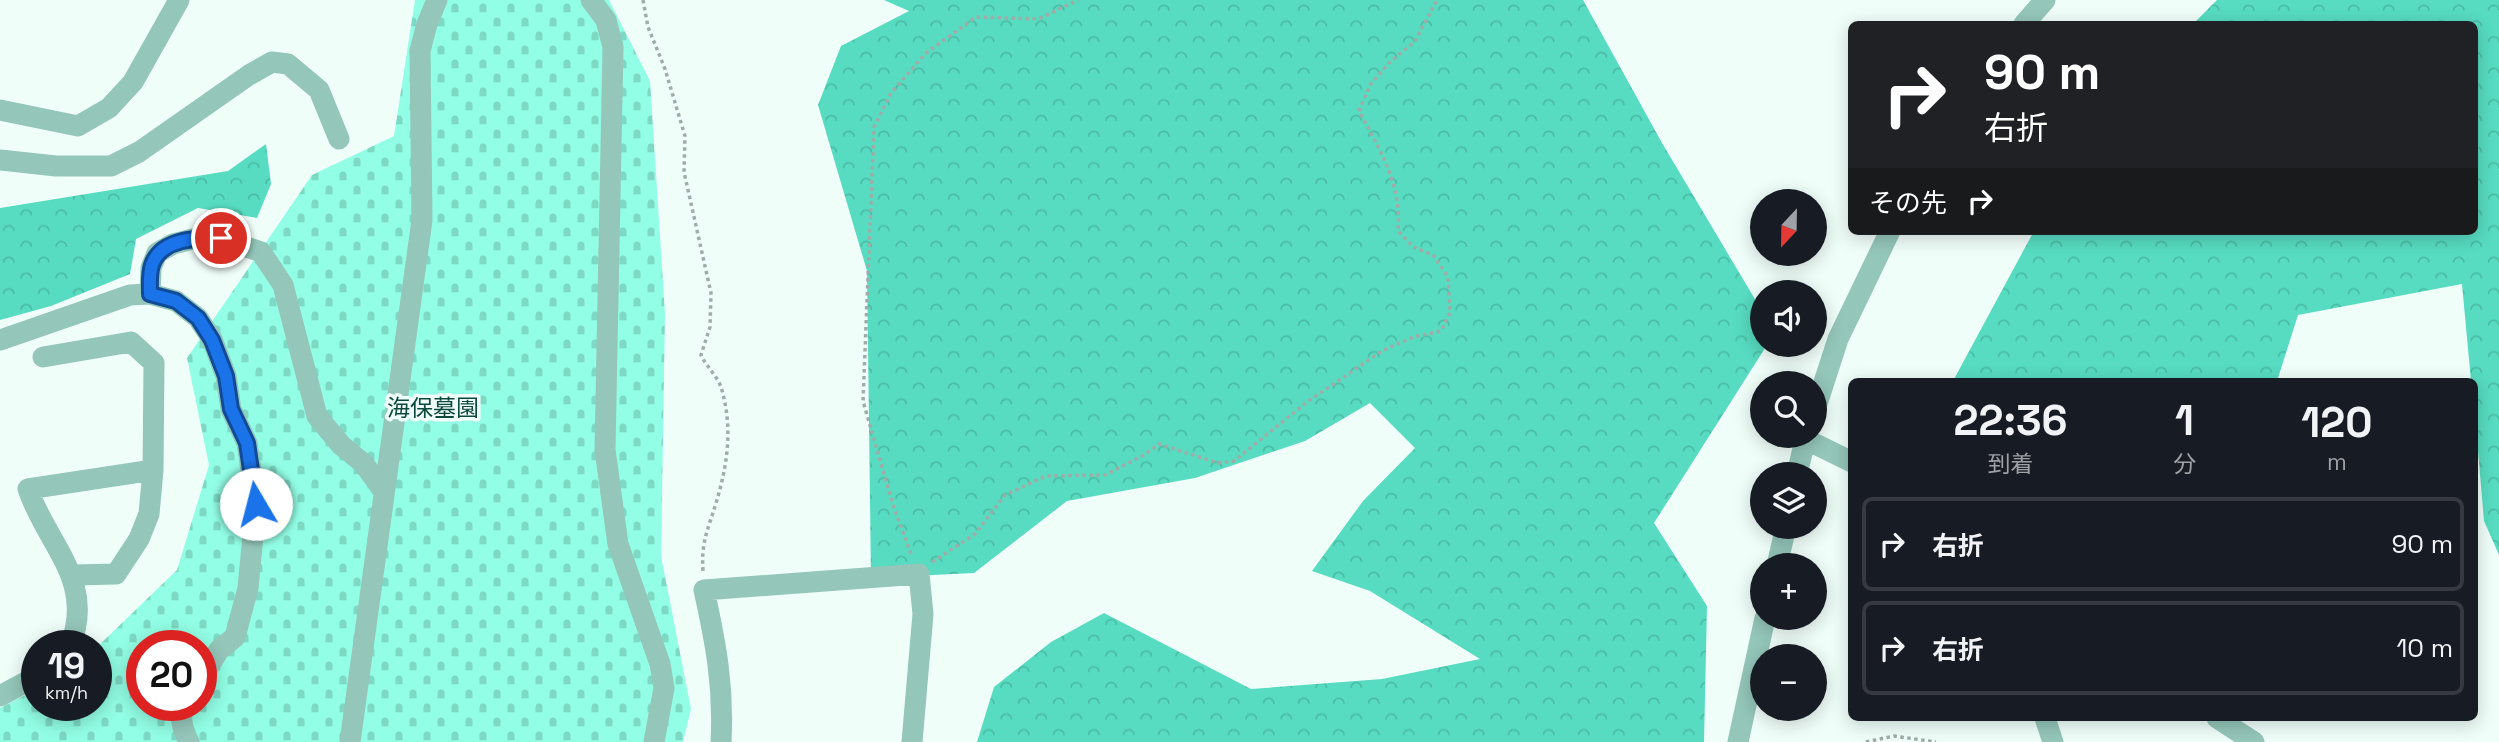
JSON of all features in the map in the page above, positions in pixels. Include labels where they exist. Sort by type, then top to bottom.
[{"type":"street","points":[[0,110],[78,126],[109,108],[133,82],[179,0]]},
{"type":"street","points":[[350,742],[422,220],[421,51],[427,24],[437,0]]},
{"type":"street","points":[[590,0],[606,20],[613,47],[605,450],[618,544],[660,664],[664,688],[654,742]]},
{"type":"street","points":[[2027,21],[2045,0]]},
{"type":"street","points":[[0,160],[56,166],[111,166],[139,152],[249,75],[272,62],[288,64],[319,90],[339,139]]},
{"type":"street","points":[[1827,374],[1839,339],[1888,235]]},
{"type":"street","points":[[150,294],[151,268],[157,253],[173,244],[197,238],[221,238],[261,253],[283,285],[317,416],[341,445],[364,464],[384,492]]},
{"type":"street","points":[[0,340],[130,295],[150,294],[176,301],[198,318],[212,340],[226,376],[231,409],[247,443],[256,504],[248,588],[235,638],[217,653]]},
{"type":"street","points":[[43,357],[131,342],[153,363],[153,470],[149,514],[139,539],[116,574],[73,575]]},
{"type":"street","points":[[1827,448],[1848,459]]},
{"type":"street","points":[[74,630],[78,616],[73,575],[34,508],[28,488],[153,470]]},
{"type":"street","points":[[721,742],[723,709],[718,654],[704,590],[919,574],[923,614],[912,742]]},
{"type":"street","points":[[1738,742],[1763,630]]},
{"type":"street","points":[[0,696],[21,685]]},
{"type":"street","points":[[182,721],[182,729],[189,742]]},
{"type":"street","points":[[2046,721],[2053,742]]},
{"type":"street","points":[[2222,721],[2254,742]]},
{"type":"path","points":[[643,0],[648,27],[685,136],[684,172],[711,293],[710,327],[701,355],[706,367],[719,383],[728,412],[729,445],[718,500],[703,539],[704,590]]},
{"type":"path","points":[[1078,0],[1038,19],[976,17],[926,52],[891,93],[874,127],[863,401],[893,505],[919,574],[925,567],[975,534],[1005,495],[1046,476],[1105,475],[1159,444],[1218,463],[1234,461],[1307,402],[1382,351],[1413,337],[1441,331],[1450,313],[1448,277],[1433,255],[1413,247],[1398,231],[1400,211],[1386,158],[1359,111],[1370,85],[1389,63],[1415,41],[1437,0]]},
{"type":"path","points":[[1866,742],[1894,736],[1936,742]]},
{"type":"green space","name":"海保墓園","points":[[415,0],[609,0],[650,81],[665,314],[661,556],[691,709],[683,742],[0,742],[0,708],[21,697],[21,721],[112,721],[112,633],[177,570],[209,465],[187,358],[312,175],[394,136]]},
{"type":"green space","points":[[884,0],[1583,0],[1662,143],[1750,291],[1750,357],[1759,357],[1654,523],[1707,606],[1704,742],[977,742],[994,687],[1051,642],[1104,613],[1251,689],[1382,679],[1480,659],[1370,591],[1312,571],[1363,501],[1415,448],[1370,403],[1305,441],[1195,478],[1067,501],[974,573],[871,578],[867,271],[818,105],[841,46],[909,11]]},
{"type":"green space","points":[[2217,0],[2499,0],[2499,555],[2484,521],[2478,451],[2478,378],[2471,378],[2462,284],[2298,315],[2278,378],[1955,378],[2032,235],[2478,235],[2478,21],[2196,21]]},
{"type":"green space","points":[[266,144],[271,184],[257,218],[198,208],[136,239],[130,274],[51,306],[0,320],[0,208],[228,171]]},
{"type":"route","points":[[221,238],[197,238],[173,244],[157,253],[151,268],[150,294],[176,301],[198,318],[212,340],[226,376],[231,409],[247,443],[256,504]]}]
